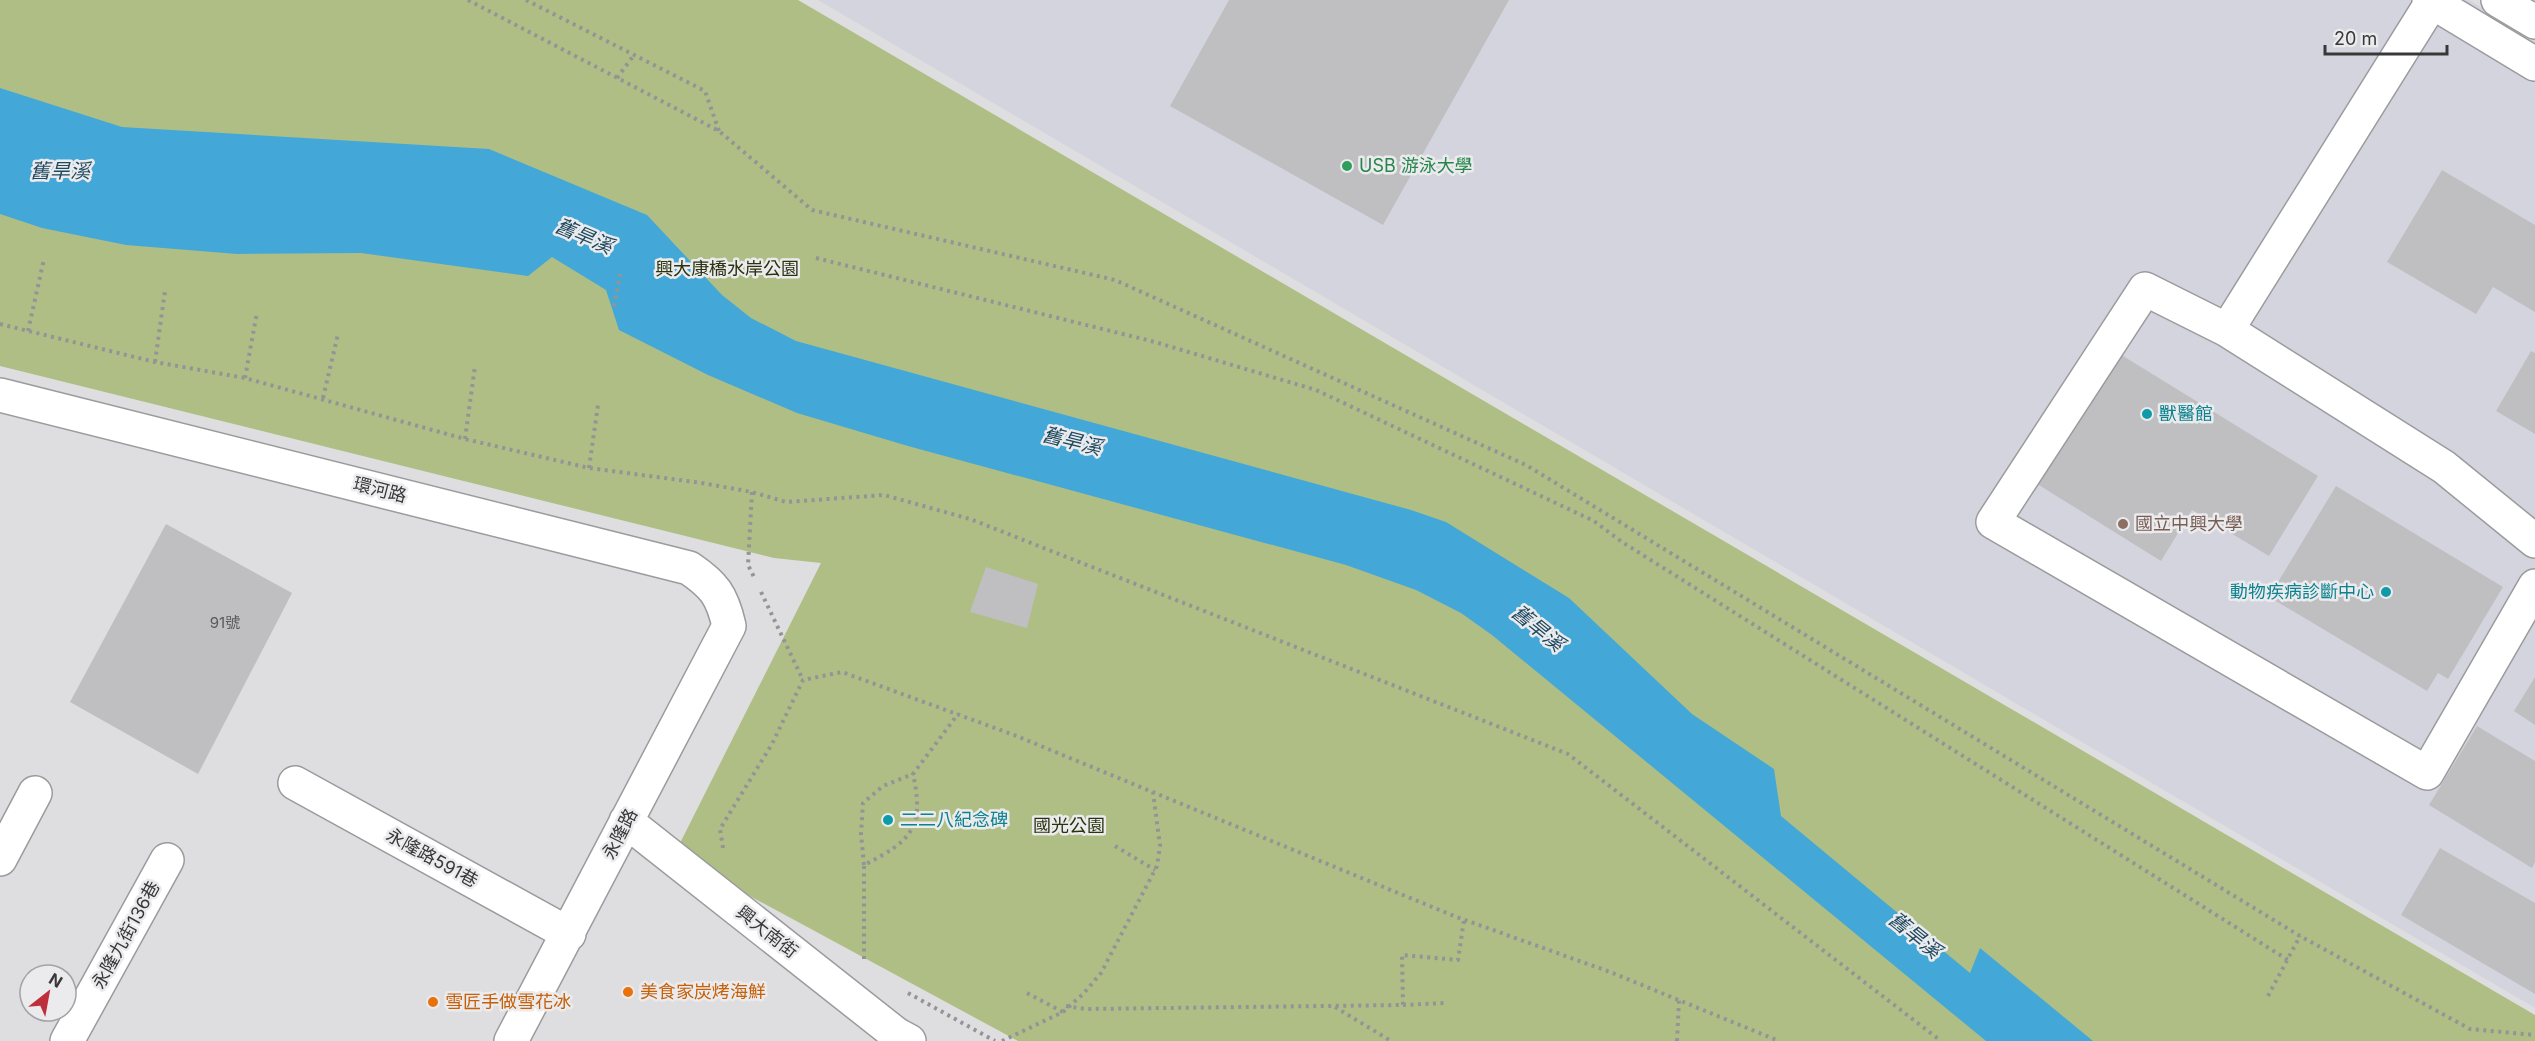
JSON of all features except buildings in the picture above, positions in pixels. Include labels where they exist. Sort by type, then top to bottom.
[{"type":"street","points":[[2498,0],[2535,22]]},
{"type":"street","points":[[2227,330],[2430,1],[2535,64]]},
{"type":"street","points":[[2535,541],[2444,467],[2227,330],[2145,289],[1993,522],[2427,773],[2535,586]]},
{"type":"street","name":"環河路","points":[[0,394],[688,568],[707,580],[719,594],[729,626]]},
{"type":"street","name":"永隆路","points":[[511,1041],[729,626]]},
{"type":"street","name":"永隆路591巷","points":[[295,783],[569,934]]},
{"type":"street","points":[[0,859],[35,793]]},
{"type":"street","name":"興大南街","points":[[626,821],[896,1034],[909,1041]]},
{"type":"street","name":"永隆九街136巷","points":[[67,1041],[167,860]]},
{"type":"path","points":[[468,0],[719,131],[812,210],[1115,280],[1527,465],[2300,936],[2470,1029],[2535,1035]]},
{"type":"path","points":[[526,0],[705,92],[719,131]]},
{"type":"path","points":[[617,78],[634,56]]},
{"type":"path","points":[[816,258],[1155,342],[1316,390],[1584,516],[2288,960]]},
{"type":"path","points":[[28,331],[44,259]]},
{"type":"path","points":[[614,306],[620,274]]},
{"type":"path","points":[[154,362],[165,291]]},
{"type":"path","points":[[245,378],[257,312]]},
{"type":"path","points":[[0,324],[154,362],[245,378],[465,439],[589,468],[752,492],[786,502],[884,495],[970,519],[1568,754],[1941,1041]]},
{"type":"path","points":[[323,398],[338,334]]},
{"type":"path","points":[[465,439],[475,366]]},
{"type":"path","points":[[589,468],[598,405]]},
{"type":"path","points":[[752,492],[748,565],[803,680]]},
{"type":"path","points":[[803,680],[842,672],[958,714],[1464,920],[1610,972],[1779,1041]]},
{"type":"path","points":[[725,856],[720,829],[772,744],[803,680]]},
{"type":"path","points":[[863,962],[864,865],[861,834],[863,803],[883,786],[913,774],[958,714]]},
{"type":"path","points":[[864,865],[887,853],[910,834],[917,816],[918,800],[913,774]]},
{"type":"path","points":[[1002,1041],[1063,1012],[1066,1006],[1084,993],[1101,972],[1155,870],[1160,846],[1153,792]]},
{"type":"path","points":[[1115,846],[1155,870]]},
{"type":"path","points":[[1403,1005],[1402,955],[1458,960],[1464,920]]},
{"type":"path","points":[[2268,996],[2300,936]]},
{"type":"path","points":[[906,992],[994,1041]]},
{"type":"path","points":[[1027,993],[1063,1012]]},
{"type":"path","points":[[1677,1041],[1679,1000]]},
{"type":"path","points":[[1066,1006],[1085,1009],[1444,1003]]},
{"type":"path","points":[[1333,1006],[1391,1041]]},
{"type":"shaded area","name":"國立中興大學","points":[[818,0],[2469,0],[2535,40],[2535,1008]]},
{"type":"green space","name":"興大康橋水岸公園","points":[[0,0],[798,0],[2535,1015],[2535,1041],[1018,1041],[674,855],[821,563],[774,558],[0,366]]},
{"type":"water","name":"舊旱溪","points":[[0,88],[122,127],[489,149],[647,215],[722,295],[751,318],[796,341],[1411,510],[1446,522],[1569,598],[1692,714],[1774,769],[1781,816],[1970,973],[1980,948],[2093,1041],[1986,1041],[1492,635],[1461,613],[1416,590],[1346,565],[908,446],[797,413],[708,375],[619,330],[606,290],[552,257],[528,276],[361,253],[237,254],[126,245],[42,228],[0,214]]},
{"type":"place","name":"USB 游泳大學","points":[[1347,166]]},
{"type":"place","name":"獸醫館","points":[[2147,414]]},
{"type":"place","name":"國立中興大學","points":[[2123,524]]},
{"type":"place","name":"動物疾病診斷中心","points":[[2386,592]]},
{"type":"place","name":"二二八紀念碑","points":[[888,820]]},
{"type":"place","name":"美食家炭烤海鮮","points":[[628,992]]},
{"type":"place","name":"雪匠手做雪花冰","points":[[433,1002]]},
{"type":"park label","name":"國光公園","points":[[1069,826]]}]
